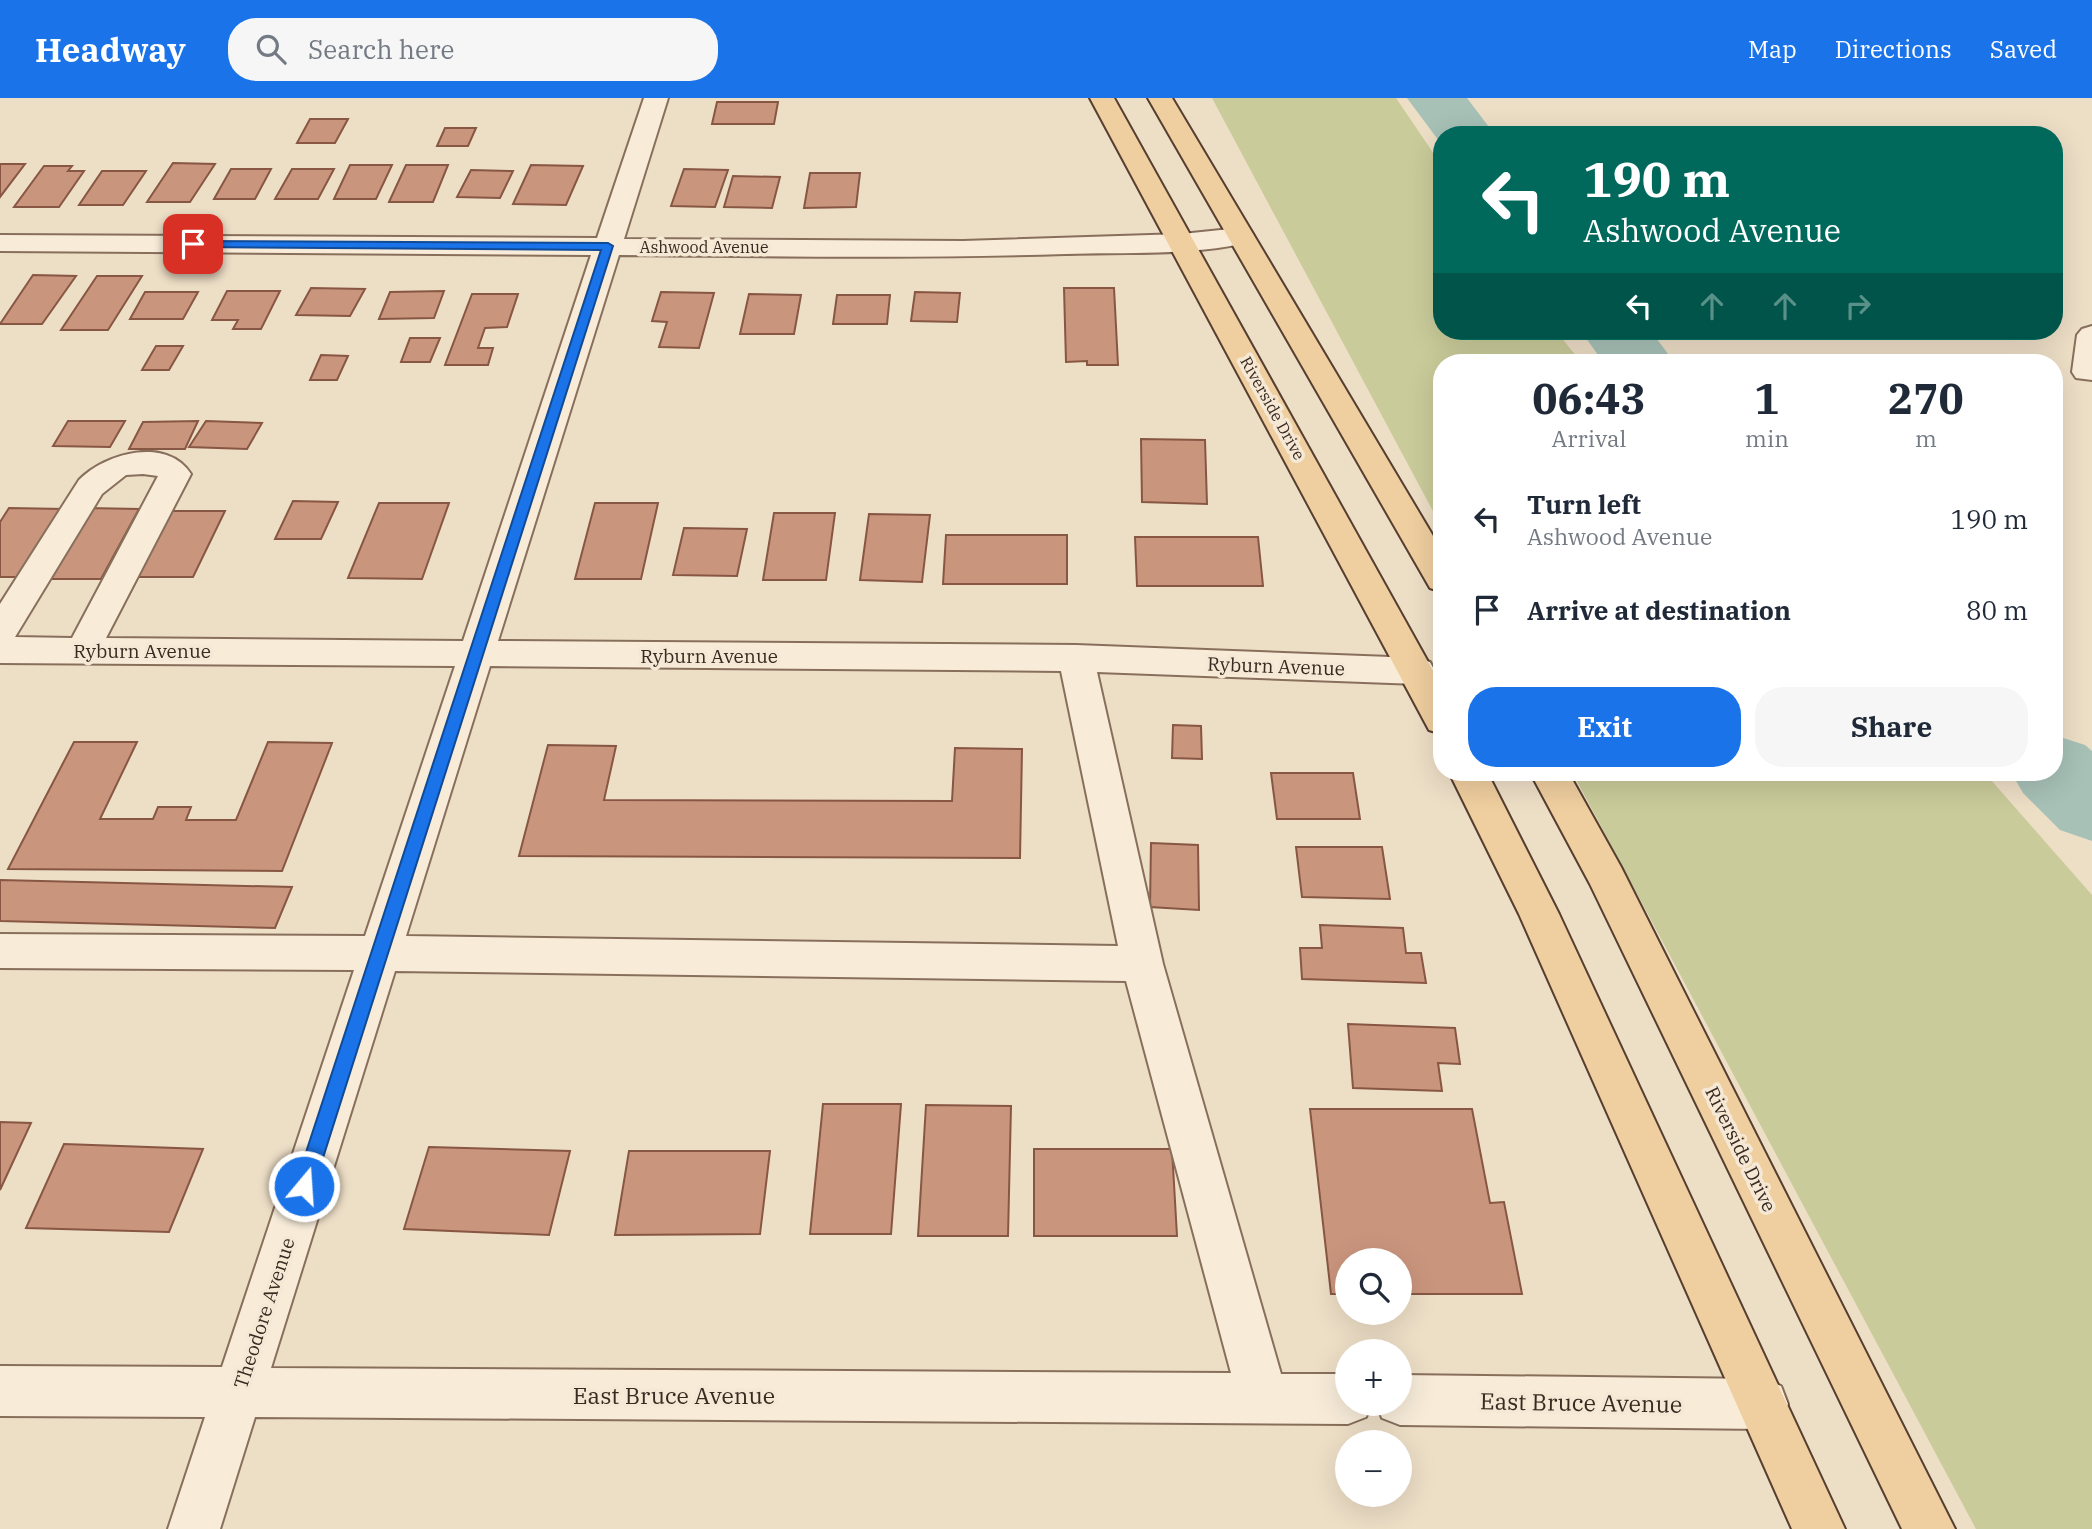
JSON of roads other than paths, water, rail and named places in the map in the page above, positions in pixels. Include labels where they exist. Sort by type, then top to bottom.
[{"type":"main road","name":"Riverside Drive","points":[[1102,98],[1433,702]]},
{"type":"main road","points":[[1160,98],[1433,565]]},
{"type":"main road","points":[[1472,781],[1539,914],[1819,1529]]},
{"type":"main road","name":"Riverside Drive","points":[[1554,781],[1607,878],[1929,1529]]},
{"type":"street","name":"Theodore Avenue","points":[[194,1529],[656,98]]},
{"type":"street","name":"Ashwood Avenue","points":[[0,243],[963,249],[1182,242],[1240,236]]},
{"type":"street","points":[[2087,372],[2092,335]]},
{"type":"street","points":[[0,633],[90,487],[101,474],[125,464],[166,465],[175,474],[172,482],[82,651]]},
{"type":"street","name":"Ryburn Avenue","points":[[0,650],[1076,659],[1418,671]]},
{"type":"street","points":[[1076,659],[1142,964],[1263,1399]]},
{"type":"street","points":[[0,951],[379,953],[1142,964]]},
{"type":"street","name":"East Bruce Avenue","points":[[0,1391],[1335,1399]]},
{"type":"street","name":"East Bruce Avenue","points":[[1412,1400],[1763,1404]]},
{"type":"waterway","points":[[1436,98],[1458,126]]},
{"type":"waterway","points":[[1622,340],[1633,354]]},
{"type":"waterway","points":[[2063,778],[2092,805]]}]
